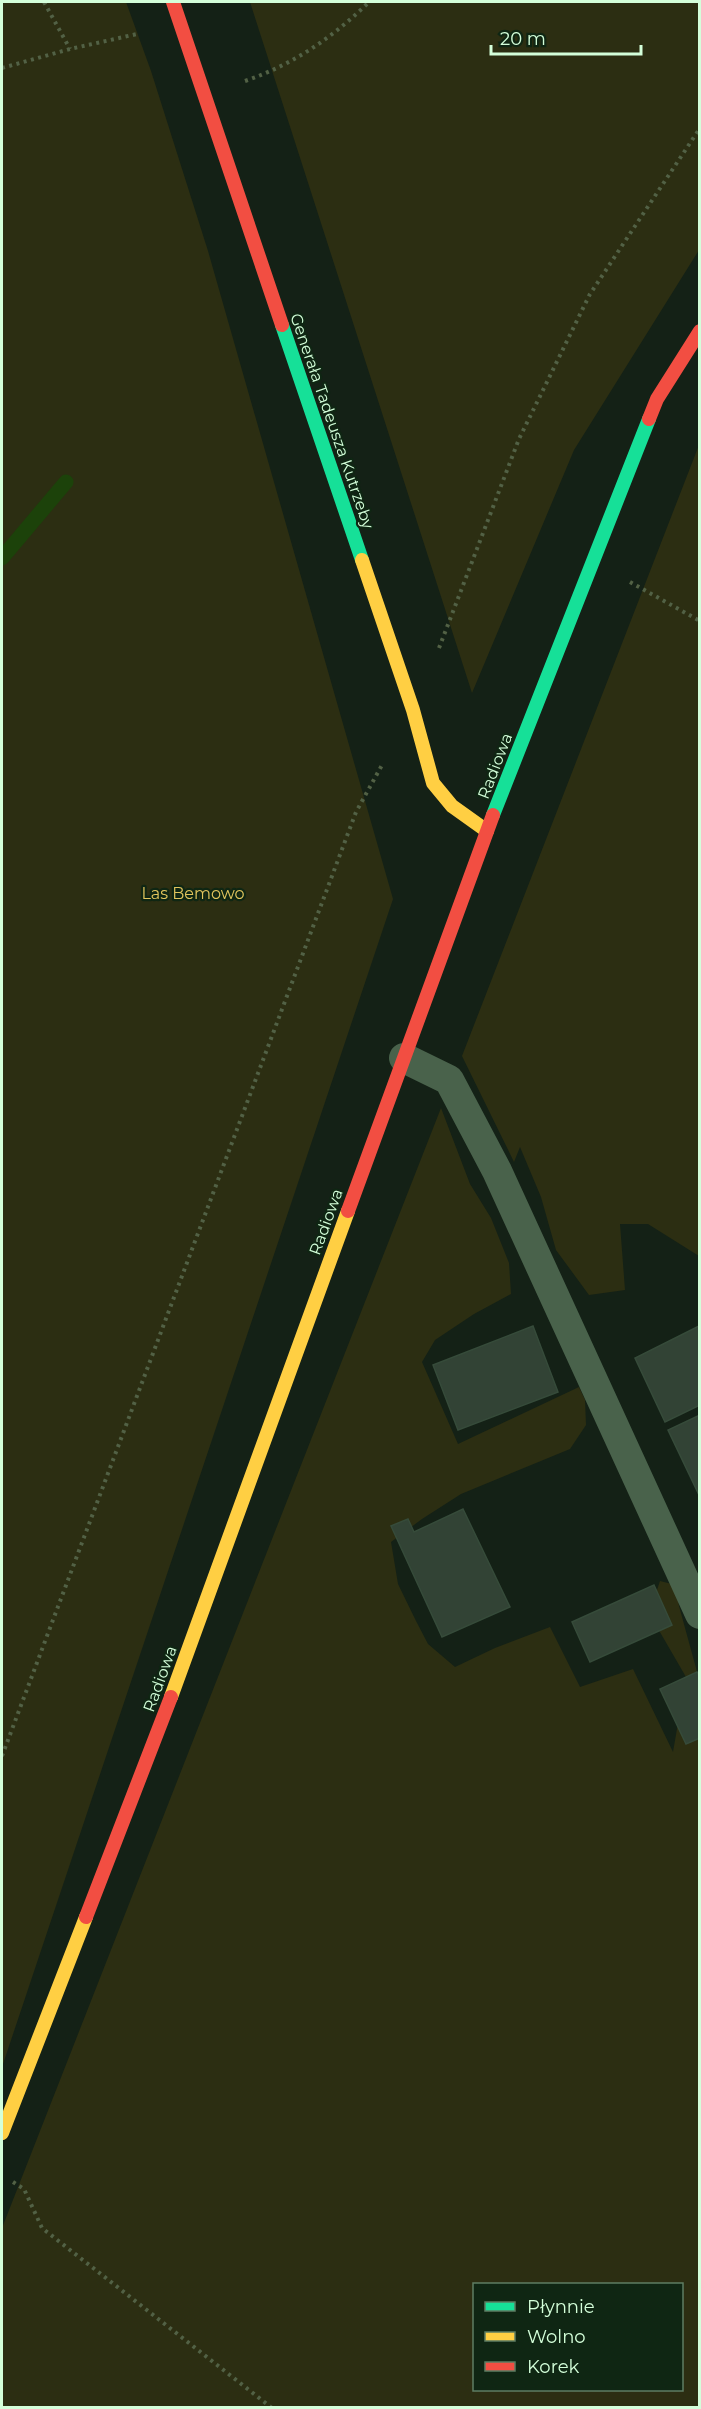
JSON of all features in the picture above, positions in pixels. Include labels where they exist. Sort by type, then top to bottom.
[{"type":"main road","name":"Generała Tadeusza Kutrzeby","points":[[173,2],[413,710],[433,783],[452,806],[487,831]]},
{"type":"main road","name":"Radiowa","points":[[2,2133],[162,1722],[487,831],[657,399],[699,331]]},
{"type":"lane","points":[[404,1058],[449,1080],[498,1171],[699,1614]]},
{"type":"path","points":[[44,2],[70,49]]},
{"type":"path","points":[[205,96],[273,71],[330,38],[369,2]]},
{"type":"path","points":[[2,68],[180,21]]},
{"type":"path","points":[[435,659],[519,439],[590,294],[699,128]]},
{"type":"path","points":[[593,561],[699,621]]},
{"type":"path","points":[[2,1756],[356,812],[382,764]]},
{"type":"path","points":[[13,2182],[24,2189],[42,2228],[272,2408]]},
{"type":"green space","name":"Las Bemowo","points":[[2,2],[126,2],[151,71],[208,251],[393,899],[2,2067]]},
{"type":"green space","points":[[250,2],[699,2],[699,250],[574,450],[472,693]]},
{"type":"green space","points":[[699,445],[699,1256],[648,1224],[620,1224],[625,1290],[589,1295],[556,1250],[541,1197],[520,1147],[514,1162],[462,1056]]},
{"type":"green space","points":[[441,1108],[470,1184],[491,1218],[509,1263],[511,1294],[474,1314],[435,1340],[422,1362],[458,1444],[579,1387],[585,1400],[586,1425],[570,1449],[461,1494],[391,1542],[398,1584],[428,1644],[455,1667],[495,1648],[550,1627],[580,1687],[633,1669],[673,1752],[686,1677],[646,1608],[655,1596],[660,1581],[676,1585],[679,1606],[699,1679],[699,2407],[2,2407],[2,2228]]},
{"type":"building","points":[[533,1326],[558,1392],[458,1430],[433,1365]]},
{"type":"building","points":[[699,1326],[700,1405],[665,1422],[635,1358]]},
{"type":"building","points":[[700,1415],[700,1495],[699,1495],[668,1430]]},
{"type":"building","points":[[463,1509],[510,1607],[442,1637],[391,1526],[408,1519],[414,1532]]},
{"type":"building","points":[[654,1585],[672,1625],[590,1662],[572,1622]]},
{"type":"building","points":[[697,1672],[700,1677],[700,1738],[686,1744],[660,1689]]},
{"type":"waterway","points":[[2,558],[66,482]]},
{"type":"traffic: fast","points":[[282,325],[362,560]]},
{"type":"traffic: fast","points":[[493,815],[649,419]]},
{"type":"traffic: slow","points":[[362,560],[413,710],[433,783],[452,806],[487,831]]},
{"type":"traffic: slow","points":[[171,1697],[348,1211]]},
{"type":"traffic: slow","points":[[2,2133],[86,1917]]},
{"type":"traffic: jam","points":[[173,2],[282,325]]},
{"type":"traffic: jam","points":[[649,419],[657,399],[700,331]]},
{"type":"traffic: jam","points":[[348,1211],[493,815]]},
{"type":"traffic: jam","points":[[86,1917],[171,1697]]}]
